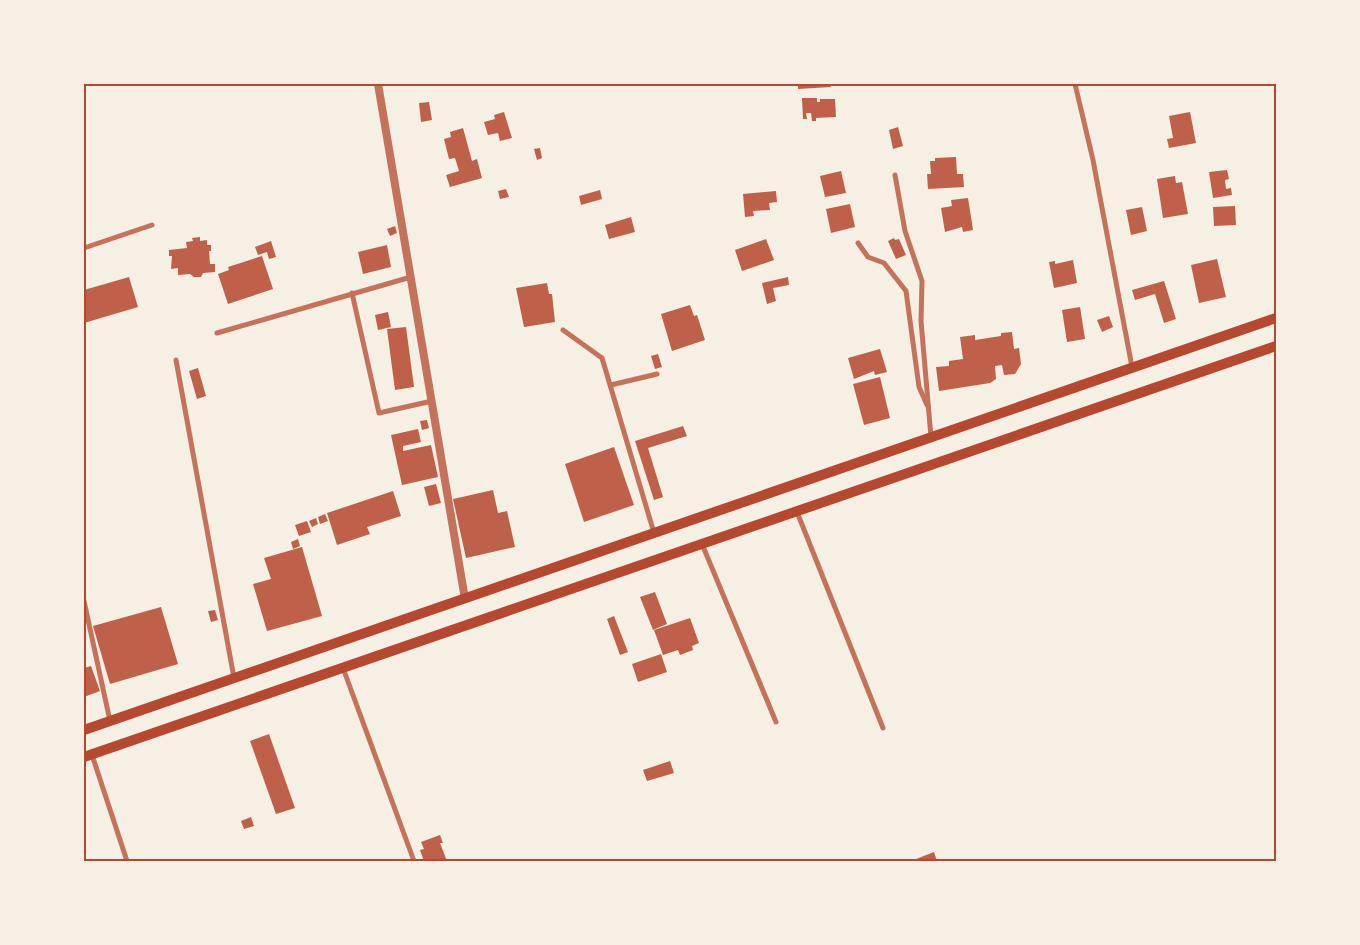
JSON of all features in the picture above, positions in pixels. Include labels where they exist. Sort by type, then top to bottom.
[{"type":"highway","points":[[84,730],[1276,318]]},
{"type":"highway","points":[[88,756],[1276,346]]},
{"type":"street","points":[[378,84],[465,599]]},
{"type":"street","points":[[1075,84],[1093,160],[1132,368]]},
{"type":"street","points":[[895,175],[905,231],[922,282],[920,321],[928,382],[927,406],[931,437]]},
{"type":"street","points":[[84,248],[152,225]]},
{"type":"street","points":[[858,243],[868,257],[884,263],[906,291],[919,387],[927,406]]},
{"type":"street","points":[[217,333],[411,276]]},
{"type":"street","points":[[352,293],[379,413],[432,401]]},
{"type":"street","points":[[564,330],[602,358],[612,385],[654,533]]},
{"type":"street","points":[[176,360],[234,678]]},
{"type":"street","points":[[612,385],[657,374]]},
{"type":"street","points":[[797,511],[883,728]]},
{"type":"street","points":[[702,544],[776,722]]},
{"type":"street","points":[[84,600],[110,721]]},
{"type":"street","points":[[343,668],[414,861]]},
{"type":"street","points":[[88,756],[127,861]]},
{"type":"building","points":[[798,84],[830,84],[831,87],[798,89]]},
{"type":"building","points":[[802,98],[817,98],[817,102],[820,102],[820,99],[835,99],[836,117],[816,118],[816,121],[812,121],[811,113],[806,113],[807,119],[803,119]]},
{"type":"building","points":[[429,102],[432,120],[421,122],[419,103]]},
{"type":"building","points":[[504,112],[512,138],[500,141],[498,133],[488,135],[484,122],[495,119],[494,115]]},
{"type":"building","points":[[1190,112],[1196,143],[1169,148],[1167,139],[1173,138],[1169,116]]},
{"type":"building","points":[[898,127],[903,146],[893,149],[889,130]]},
{"type":"building","points":[[463,128],[472,161],[477,159],[482,178],[450,187],[446,175],[459,171],[455,158],[449,159],[444,139],[451,137],[450,132]]},
{"type":"building","points":[[540,148],[542,158],[537,160],[534,149]]},
{"type":"building","points":[[956,157],[957,174],[963,174],[964,187],[928,189],[927,174],[931,174],[930,161],[935,161],[935,158]]},
{"type":"building","points":[[1227,170],[1229,179],[1225,180],[1226,189],[1231,188],[1232,195],[1213,198],[1209,172]]},
{"type":"building","points":[[841,171],[846,193],[825,197],[820,176]]},
{"type":"building","points":[[1175,176],[1176,183],[1182,182],[1188,214],[1163,218],[1157,179]]},
{"type":"building","points":[[506,189],[509,197],[500,199],[498,191]]},
{"type":"building","points":[[600,190],[602,199],[581,205],[579,196]]},
{"type":"building","points":[[776,191],[777,202],[769,203],[770,210],[753,211],[754,216],[745,217],[743,194]]},
{"type":"building","points":[[968,198],[973,230],[963,232],[962,227],[945,232],[941,208],[952,206],[951,200]]},
{"type":"building","points":[[850,204],[855,227],[831,233],[826,209]]},
{"type":"building","points":[[1235,206],[1236,225],[1214,226],[1213,207]]},
{"type":"building","points":[[1142,207],[1147,231],[1131,235],[1126,210]]},
{"type":"building","points":[[631,217],[635,232],[609,239],[605,225]]},
{"type":"building","points":[[395,226],[397,233],[390,236],[387,229]]},
{"type":"building","points":[[200,237],[200,241],[207,240],[207,245],[211,245],[211,251],[209,251],[210,264],[215,264],[215,272],[203,273],[201,277],[194,277],[190,274],[178,275],[178,268],[171,269],[172,256],[169,256],[169,250],[187,248],[186,242],[193,241],[192,238]]},
{"type":"building","points":[[894,238],[895,240],[899,239],[906,255],[896,259],[888,241]]},
{"type":"building","points":[[766,239],[774,260],[742,271],[735,250]]},
{"type":"building","points":[[271,241],[276,257],[269,259],[267,252],[258,255],[255,247]]},
{"type":"building","points":[[387,245],[391,267],[363,274],[358,252]]},
{"type":"building","points":[[262,256],[273,289],[228,304],[218,274],[229,270],[228,267]]},
{"type":"building","points":[[1217,259],[1226,297],[1199,303],[1191,265]]},
{"type":"building","points":[[1073,260],[1077,283],[1054,288],[1049,262],[1055,261],[1055,264]]},
{"type":"building","points":[[129,277],[138,307],[84,323],[84,290]]},
{"type":"building","points":[[788,277],[789,285],[773,288],[776,301],[767,304],[762,283]]},
{"type":"building","points":[[1164,281],[1176,319],[1164,323],[1155,294],[1135,300],[1132,290]]},
{"type":"building","points":[[547,283],[549,294],[552,294],[555,322],[524,327],[516,288]]},
{"type":"building","points":[[690,305],[694,316],[697,315],[705,340],[672,351],[661,314]]},
{"type":"building","points":[[1080,307],[1085,339],[1067,342],[1062,310]]},
{"type":"building","points":[[388,312],[391,327],[378,330],[375,315]]},
{"type":"building","points":[[1109,316],[1113,327],[1102,332],[1097,320]]},
{"type":"building","points":[[406,327],[414,387],[395,390],[387,329]]},
{"type":"building","points":[[1012,332],[1014,349],[1019,348],[1021,364],[1015,374],[1004,375],[1002,365],[995,366],[996,379],[990,383],[939,391],[936,367],[949,366],[949,361],[963,359],[960,337],[975,335],[975,340],[1001,336],[1001,333]]},
{"type":"building","points":[[880,349],[887,372],[875,375],[874,371],[854,379],[848,358]]},
{"type":"building","points":[[658,354],[662,367],[655,369],[651,356]]},
{"type":"building","points":[[198,368],[206,396],[197,399],[189,371]]},
{"type":"building","points":[[880,377],[890,418],[864,425],[853,384]]},
{"type":"building","points":[[427,420],[429,428],[422,430],[420,421]]},
{"type":"building","points":[[683,426],[687,436],[648,448],[663,497],[654,500],[635,441]]},
{"type":"building","points":[[418,429],[421,442],[403,446],[403,451],[431,445],[438,477],[402,485],[391,435]]},
{"type":"building","points":[[614,447],[634,505],[584,522],[565,464]]},
{"type":"building","points":[[436,484],[441,503],[429,506],[424,487]]},
{"type":"building","points":[[493,490],[498,513],[507,511],[515,547],[466,558],[453,499]]},
{"type":"building","points":[[393,491],[401,516],[367,527],[370,534],[337,545],[327,513]]},
{"type":"building","points":[[325,514],[328,521],[320,524],[318,517]]},
{"type":"building","points":[[316,518],[318,524],[312,527],[309,521]]},
{"type":"building","points":[[307,521],[311,532],[299,536],[295,525]]},
{"type":"building","points":[[298,539],[300,546],[293,549],[291,542]]},
{"type":"building","points":[[302,547],[322,616],[267,631],[253,584],[271,579],[264,558]]},
{"type":"building","points":[[655,592],[667,624],[653,630],[640,597]]},
{"type":"building","points":[[161,607],[178,664],[110,684],[93,626]]},
{"type":"building","points":[[215,610],[218,620],[211,622],[208,611]]},
{"type":"building","points":[[614,616],[628,652],[620,655],[607,619]]},
{"type":"building","points":[[690,618],[699,643],[692,646],[693,650],[680,655],[678,650],[663,655],[654,630]]},
{"type":"building","points":[[661,654],[667,672],[638,682],[632,664]]},
{"type":"building","points":[[91,666],[100,691],[84,697],[84,668]]},
{"type":"building","points":[[269,734],[295,808],[276,814],[250,741]]},
{"type":"building","points":[[670,761],[674,773],[647,781],[643,770]]},
{"type":"building","points":[[251,817],[254,826],[244,829],[241,821]]},
{"type":"building","points":[[440,835],[443,843],[440,843],[447,861],[424,861],[420,850],[424,849],[421,842]]},
{"type":"building","points":[[934,852],[937,861],[911,861]]}]
